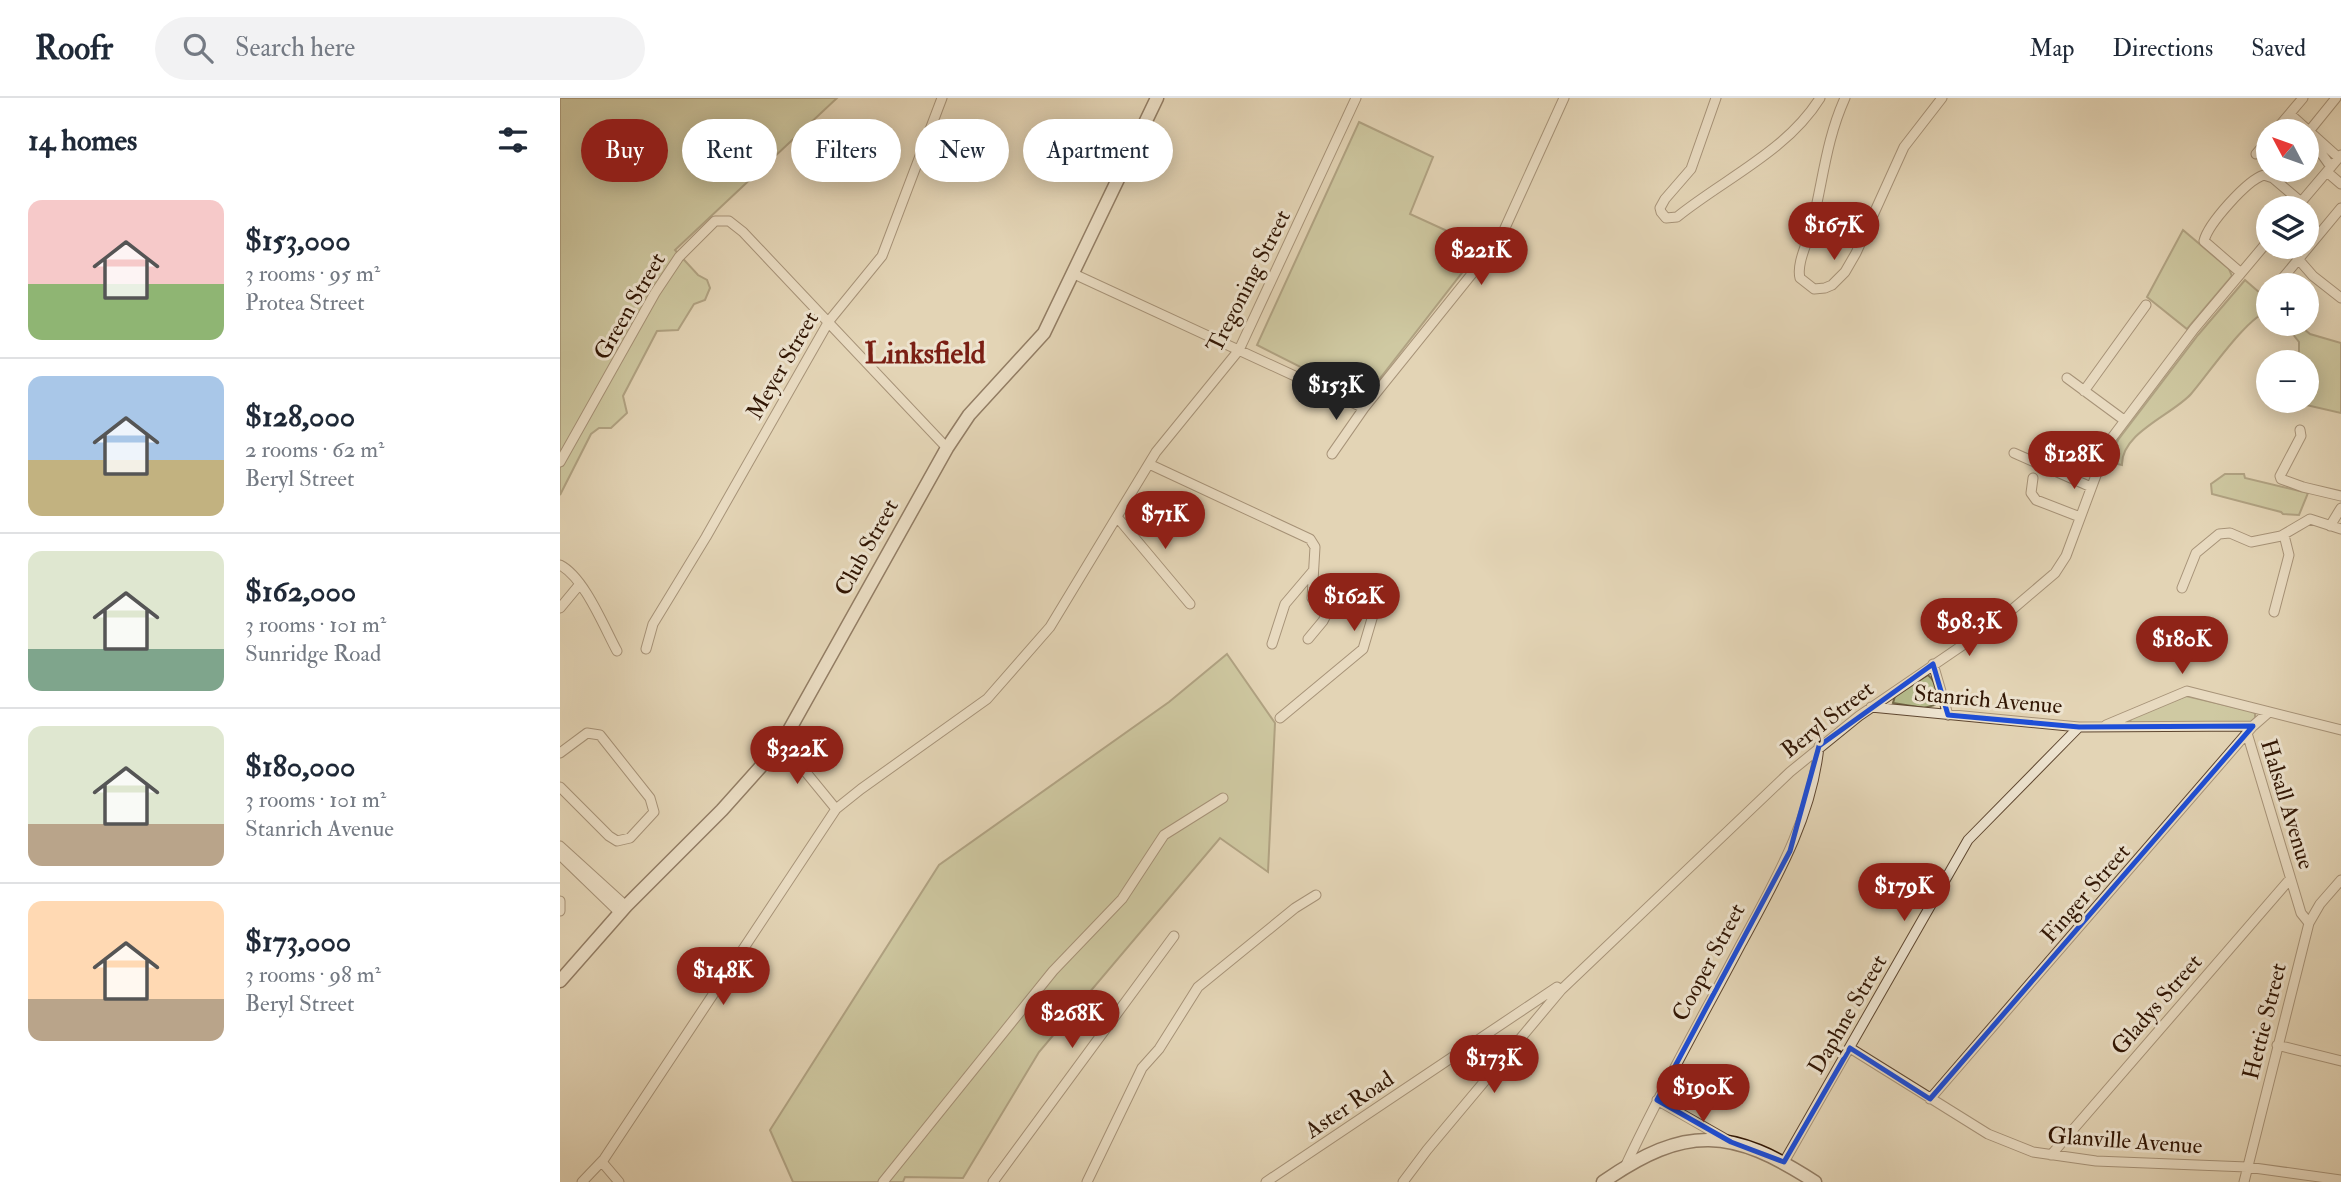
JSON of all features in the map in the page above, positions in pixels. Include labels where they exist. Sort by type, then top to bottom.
[{"type":"main road","name":"Club Street","points":[[560,981],[623,909],[738,794],[782,743],[947,448],[969,415],[1044,333],[1157,98]]},
{"type":"main road","points":[[1625,1167],[1656,1150],[1682,1143],[1731,1142],[1762,1151],[1815,1182]]},
{"type":"main road","name":"Cooper Street","points":[[1603,1182],[1625,1167]]},
{"type":"street","name":"Meyer Street","points":[[646,649],[653,624],[829,321],[878,262],[887,247],[942,98]]},
{"type":"street","name":"Tregoning Street","points":[[582,1182],[602,1162],[836,810],[854,794],[987,699],[1050,626],[1162,444],[1239,350],[1356,98]]},
{"type":"street","points":[[1332,454],[1364,408],[1500,239],[1564,98]]},
{"type":"street","points":[[1716,98],[1691,169],[1662,204],[1661,212],[1666,218],[1677,217],[1786,138],[1807,116],[1819,98]]},
{"type":"street","points":[[1846,98],[1830,134],[1800,269],[1801,278],[1814,289],[1832,285],[1851,263],[1904,147],[1942,98]]},
{"type":"street","points":[[2286,119],[2303,98]]},
{"type":"street","points":[[2319,122],[2336,98]]},
{"type":"street","points":[[2290,114],[2295,119]]},
{"type":"street","points":[[2306,196],[2340,156],[2319,141]]},
{"type":"street","points":[[2319,150],[2341,184]]},
{"type":"street","points":[[2241,273],[2204,243],[2207,232],[2254,180],[2264,175],[2273,178],[2290,196]]},
{"type":"street","points":[[2288,273],[2341,208]]},
{"type":"street","name":"Green Street","points":[[560,462],[671,268],[715,221],[724,220],[736,225],[829,321]]},
{"type":"street","name":"Beryl Street","points":[[1403,1182],[1559,988],[1819,746],[1871,707],[2001,619],[2047,582],[2066,556],[2105,450],[2124,420],[2256,255]]},
{"type":"street","points":[[2299,260],[2313,276],[2341,298]]},
{"type":"street","points":[[1074,274],[1364,408]]},
{"type":"street","points":[[2084,391],[2146,304]]},
{"type":"street","points":[[829,321],[947,448]]},
{"type":"street","points":[[2067,378],[2124,420]]},
{"type":"street","points":[[2300,430],[2301,436],[2280,475],[2281,479],[2341,496]]},
{"type":"street","points":[[2014,453],[2091,486]]},
{"type":"street","points":[[1149,464],[1305,536],[1315,547],[1311,598],[1320,609],[1328,611]]},
{"type":"street","points":[[2033,478],[2031,493],[2036,500],[2080,517]]},
{"type":"street","points":[[2330,526],[2341,508]]},
{"type":"street","points":[[1117,517],[1190,604]]},
{"type":"street","points":[[2182,588],[2196,553],[2219,534],[2227,533],[2251,542],[2284,535],[2310,519],[2341,529]]},
{"type":"street","points":[[2274,612],[2289,555],[2284,535]]},
{"type":"street","points":[[560,565],[570,571],[580,584],[617,651]]},
{"type":"street","points":[[1272,645],[1285,604],[1313,571]]},
{"type":"street","points":[[560,608],[580,584]]},
{"type":"street","points":[[1280,718],[1360,652],[1371,628],[1376,605],[1370,594],[1362,592],[1328,611],[1308,639]]},
{"type":"street","points":[[1933,664],[1948,715]]},
{"type":"street","name":"Stanrich Avenue","points":[[2102,727],[2184,691],[2341,730]]},
{"type":"street","name":"Stanrich Avenue","points":[[1871,707],[2079,727],[2250,730]]},
{"type":"street","name":"Finger Street","points":[[1930,1099],[2250,730],[2269,712]]},
{"type":"street","name":"Daphne Street","points":[[1784,1162],[1968,840],[2079,727]]},
{"type":"street","name":"Halsall Avenue","points":[[2250,730],[2290,878],[2301,913],[2309,923]]},
{"type":"street","points":[[560,753],[587,733],[600,735],[650,797],[654,812],[629,838],[617,841],[560,787]]},
{"type":"street","points":[[782,743],[836,810]]},
{"type":"street","name":"Cooper Street","points":[[1625,1167],[1657,1100],[1790,850],[1807,804],[1819,746]]},
{"type":"street","points":[[883,1182],[1053,971],[1122,898],[1164,835],[1223,798]]},
{"type":"street","points":[[560,846],[623,909]]},
{"type":"street","points":[[560,855],[623,909]]},
{"type":"street","name":"Gladys Street","points":[[2051,1155],[2290,878]]},
{"type":"street","name":"Hettie Street","points":[[2244,1182],[2309,923],[2320,904],[2341,880]]},
{"type":"street","points":[[1087,1182],[1140,1072],[1159,1049],[1198,987],[1295,908],[1316,895]]},
{"type":"street","points":[[560,901],[560,911]]},
{"type":"street","points":[[993,1182],[1174,936]]},
{"type":"street","name":"Aster Road","points":[[1266,1182],[1559,988]]},
{"type":"street","points":[[2277,1045],[2341,1061]]},
{"type":"street","name":"Glanville Avenue","points":[[1850,1048],[1993,1137],[2033,1152],[2107,1162],[2247,1167],[2341,1180]]},
{"type":"street","points":[[1657,1100],[1731,1142]]},
{"type":"street","points":[[602,1162],[619,1182]]},
{"type":"highlighted area","points":[[1933,664],[1948,715],[2079,727],[2253,726],[1930,1099],[1850,1048],[1784,1162],[1731,1142],[1657,1100],[1790,851],[1819,746]]},
{"type":"green space","points":[[560,98],[837,98],[815,119],[791,119],[791,141],[777,154],[777,119],[682,119],[682,182],[747,182],[675,250],[698,275],[707,280],[710,288],[705,300],[694,304],[678,330],[657,331],[623,396],[627,413],[611,428],[599,428],[591,434],[560,495]]},
{"type":"green space","points":[[1359,122],[1433,157],[1410,214],[1482,247],[1364,399],[1257,345]]},
{"type":"green space","points":[[2183,230],[2229,269],[2232,276],[2187,329],[2147,297]]},
{"type":"green space","points":[[2245,280],[2256,290],[2256,318],[2239,334],[2191,394],[2138,434],[2124,454],[2122,465],[2108,462],[2118,440],[2198,335]]},
{"type":"green space","points":[[2294,336],[2317,336],[2341,343],[2341,413],[2319,408],[2319,350],[2299,350],[2299,342]]},
{"type":"green space","points":[[2225,474],[2244,474],[2245,478],[2308,493],[2299,515],[2283,514],[2212,494],[2211,484]]},
{"type":"green space","points":[[1227,654],[1275,723],[1268,872],[1220,838],[1039,1052],[963,1178],[905,1177],[903,1182],[793,1182],[770,1130],[939,865],[1169,702]]},
{"type":"green space","points":[[1928,675],[1937,689],[1938,698],[1935,705],[1924,708],[1893,703],[1895,696]]},
{"type":"green space","points":[[2186,696],[2251,711],[2255,713],[2255,718],[2251,722],[2130,723],[2131,718]]},
{"type":"district","name":"Linksfield","points":[[925,353]]}]
